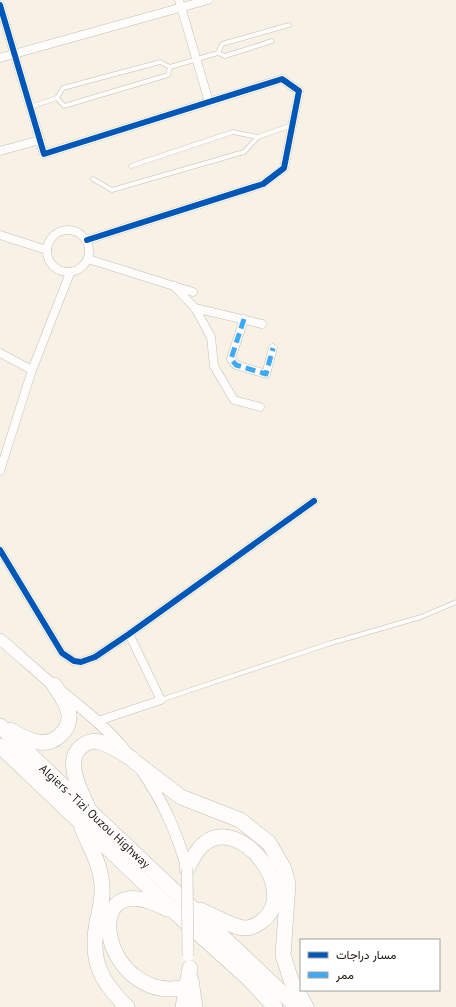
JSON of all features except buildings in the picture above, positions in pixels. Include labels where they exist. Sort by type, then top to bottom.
[{"type":"highway","points":[[0,726],[39,743],[49,742],[58,738],[64,731],[69,716],[67,707],[54,686]]},
{"type":"highway","name":"Algiers - Tizi Ouzou Highway","points":[[0,726],[178,916]]},
{"type":"highway","points":[[127,1007],[104,982],[98,965],[94,946],[102,902],[101,872],[85,817],[82,794],[74,771],[74,758],[78,749],[87,742],[97,741],[103,743],[133,760],[181,798],[240,820],[269,843],[284,869],[288,884],[283,955],[291,980],[306,1007]]},
{"type":"highway","name":"Algiers - Tizi Ouzou Highway","points":[[0,746],[190,906],[297,1007]]},
{"type":"highway","points":[[187,868],[204,843],[215,839],[235,839],[243,842],[254,851],[273,880],[275,896],[272,911],[266,918],[258,924],[246,928],[234,926],[190,906]]},
{"type":"highway","points":[[141,1001],[131,995],[123,985],[110,959],[108,943],[111,920],[126,904],[145,900],[154,903],[178,916],[249,979],[275,1007]]},
{"type":"highway","points":[[183,1007],[189,962]]},
{"type":"highway","points":[[189,962],[191,1007]]},
{"type":"highway","points":[[189,962],[195,1007]]},
{"type":"highway","points":[[249,979],[262,1007]]},
{"type":"highway","points":[[164,1001],[176,995],[185,987]]},
{"type":"main road","points":[[0,639],[54,686],[98,721],[133,760],[157,793],[169,815],[187,868],[189,962]]},
{"type":"street","points":[[0,58],[180,3],[208,0]]},
{"type":"street","points":[[180,3],[209,102]]},
{"type":"street","points":[[0,5],[44,154],[282,79],[298,91],[284,168],[263,184],[87,240]]},
{"type":"street","points":[[0,151],[40,140]]},
{"type":"street","points":[[63,231],[77,232],[87,240],[89,247],[88,259],[83,267],[70,273],[56,269],[51,263],[47,250],[52,238],[63,231]]},
{"type":"street","points":[[0,234],[47,250]]},
{"type":"street","points":[[88,259],[193,292]]},
{"type":"street","points":[[0,471],[32,370],[70,273]]},
{"type":"street","points":[[174,286],[195,308],[211,337],[214,366],[234,400],[260,407]]},
{"type":"street","points":[[195,308],[262,324]]},
{"type":"street","points":[[244,320],[231,359],[236,365],[266,374],[273,348]]},
{"type":"street","points":[[0,353],[32,370]]},
{"type":"street","points":[[0,550],[58,647],[67,658],[74,661],[88,660],[130,634],[314,501]]},
{"type":"street","points":[[98,721],[161,700],[130,634]]},
{"type":"lane","points":[[218,54],[222,44],[289,25]]},
{"type":"lane","points":[[30,107],[57,98],[63,88],[160,62],[170,67],[218,54],[225,56],[272,41]]},
{"type":"lane","points":[[57,98],[64,106],[168,75],[170,67]]},
{"type":"lane","points":[[131,166],[233,132],[258,136],[292,125]]},
{"type":"lane","points":[[93,179],[112,190],[244,152],[258,136]]},
{"type":"lane","points":[[161,700],[328,644],[421,617],[456,602]]},
{"type":"marked path","points":[[244,319],[231,359],[236,365],[266,374],[273,348]]},
{"type":"cycle path","points":[[0,5],[44,154],[282,79],[299,91],[284,168],[263,184],[87,240]]},
{"type":"cycle path","points":[[0,550],[62,653],[74,661],[81,662],[95,657],[129,634],[314,501]]}]
